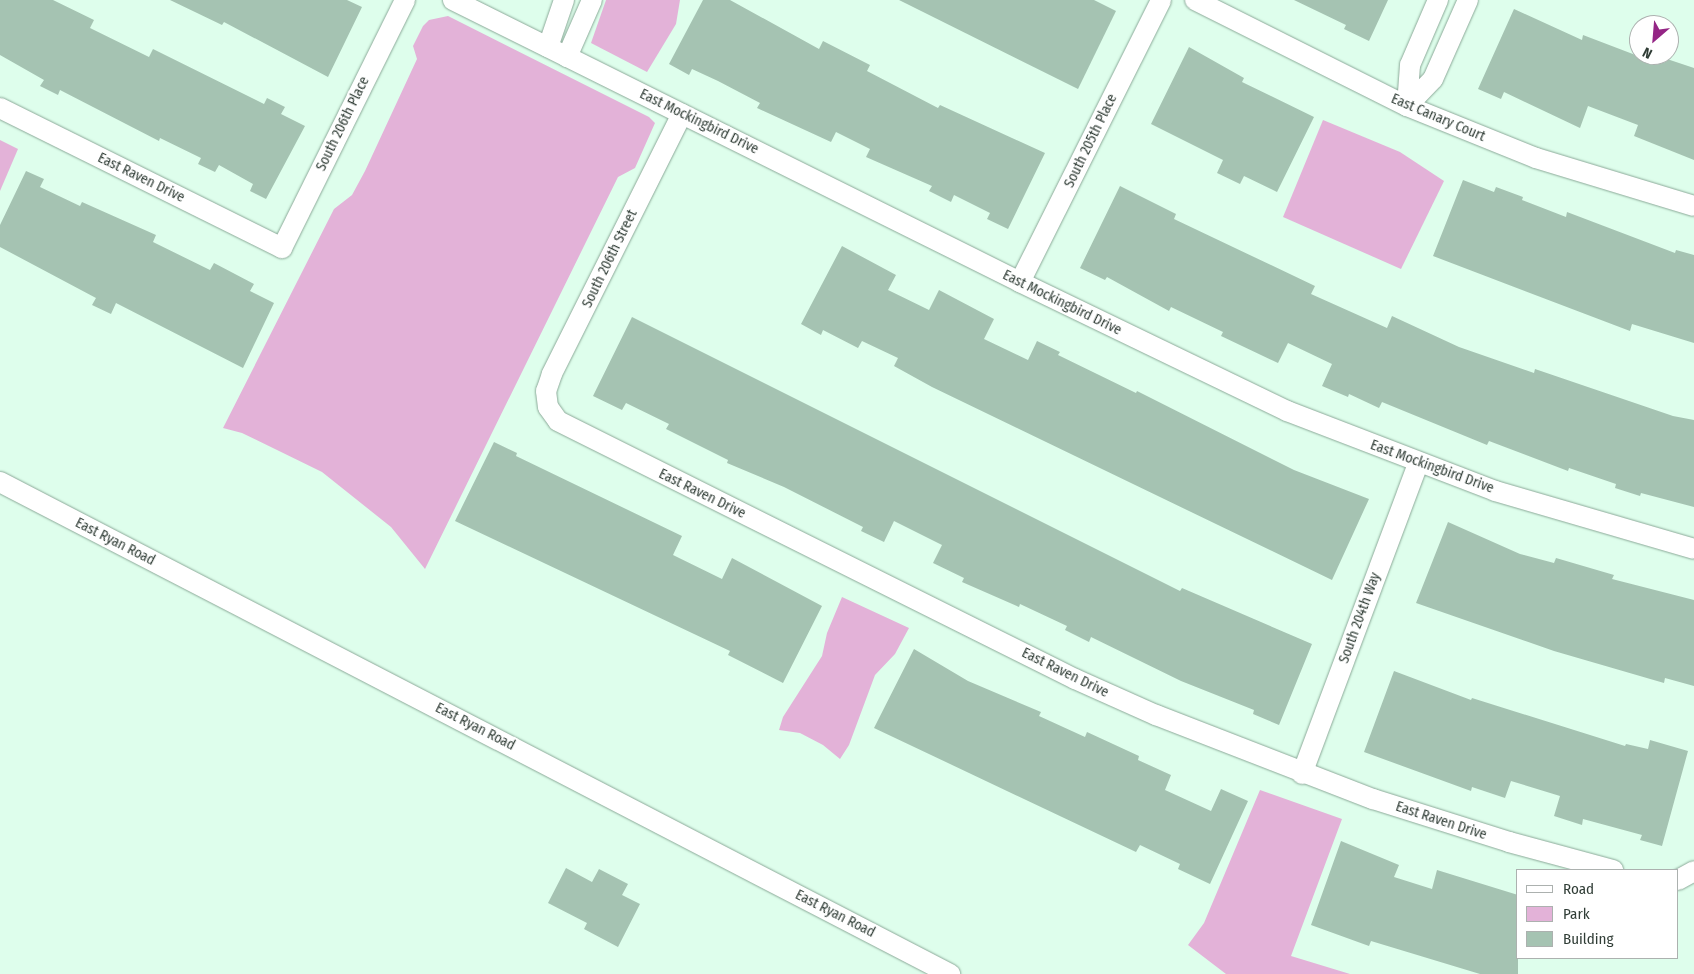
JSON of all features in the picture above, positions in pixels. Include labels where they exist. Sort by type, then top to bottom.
[{"type":"street","name":"South 206th Place","points":[[282,248],[405,0]]},
{"type":"street","name":"East Mockingbird Drive","points":[[453,0],[1224,382],[1418,463],[1574,516],[1694,549]]},
{"type":"street","points":[[548,47],[564,0]]},
{"type":"street","points":[[567,56],[592,0]]},
{"type":"street","name":"South 205th Place","points":[[1020,282],[1161,0]]},
{"type":"street","name":"East Canary Court","points":[[1195,0],[1407,106],[1536,158],[1694,206]]},
{"type":"street","points":[[1407,106],[1410,65],[1438,0]]},
{"type":"street","points":[[1407,106],[1433,79],[1468,0]]},
{"type":"street","name":"East Raven Drive","points":[[0,108],[282,248]]},
{"type":"street","name":"South 206th Street","points":[[548,407],[546,391],[552,374],[682,114]]},
{"type":"street","name":"East Raven Drive","points":[[548,407],[558,421],[568,427],[1075,679],[1183,726],[1302,774],[1444,823],[1609,869]]},
{"type":"street","name":"South 204th Way","points":[[1302,774],[1418,463]]},
{"type":"street","name":"East Ryan Road","points":[[0,482],[950,974]]},
{"type":"green space","points":[[606,0],[680,0],[676,24],[647,72],[591,43]]},
{"type":"green space","points":[[448,16],[649,117],[655,123],[635,168],[618,177],[425,569],[391,527],[322,472],[242,433],[223,428],[334,209],[352,195],[365,171],[417,59],[413,46],[423,26],[429,20]]},
{"type":"green space","points":[[1323,120],[1400,152],[1444,181],[1401,269],[1283,217]]},
{"type":"green space","points":[[0,140],[18,149],[0,191]]},
{"type":"green space","points":[[842,597],[909,628],[895,654],[875,675],[849,745],[840,759],[823,745],[800,733],[779,730],[783,717],[822,656],[827,633]]},
{"type":"green space","points":[[1260,790],[1342,819],[1291,956],[1350,974],[1226,974],[1188,945],[1204,923]]},
{"type":"building","points":[[0,0],[53,0],[94,20],[90,28],[149,57],[153,49],[264,104],[267,98],[285,107],[281,114],[305,126],[266,199],[250,191],[253,184],[219,165],[215,172],[198,164],[201,158],[160,138],[159,141],[60,90],[58,95],[40,86],[44,80],[0,55]]},
{"type":"building","points":[[170,0],[347,0],[362,7],[328,77],[224,22],[222,25]]},
{"type":"building","points":[[703,0],[730,0],[819,49],[823,41],[870,65],[867,71],[938,108],[940,105],[1045,153],[1008,229],[987,219],[990,213],[954,195],[951,202],[929,191],[932,186],[866,157],[870,149],[836,132],[831,142],[757,108],[760,103],[718,81],[692,69],[689,75],[669,64]]},
{"type":"building","points":[[899,0],[1094,0],[1116,11],[1078,89]]},
{"type":"building","points":[[1294,0],[1388,0],[1369,41],[1344,29],[1346,25]]},
{"type":"building","points":[[1514,9],[1582,40],[1583,35],[1629,53],[1629,65],[1679,65],[1679,63],[1694,68],[1694,160],[1634,136],[1638,125],[1588,106],[1580,128],[1504,92],[1501,99],[1478,89]]},
{"type":"building","points":[[1189,47],[1244,78],[1242,82],[1314,117],[1277,192],[1244,176],[1240,184],[1217,173],[1223,160],[1151,124]]},
{"type":"building","points":[[26,171],[44,179],[40,187],[80,206],[82,202],[156,235],[153,242],[210,270],[214,263],[254,284],[250,291],[274,303],[243,368],[116,303],[111,314],[92,305],[96,298],[0,247],[0,225]]},
{"type":"building","points":[[1463,180],[1494,192],[1496,187],[1523,197],[1522,200],[1566,217],[1567,212],[1675,253],[1676,250],[1694,255],[1694,343],[1632,324],[1630,331],[1433,256]]},
{"type":"building","points":[[1120,186],[1176,214],[1174,219],[1315,286],[1311,294],[1387,328],[1392,316],[1459,347],[1534,373],[1535,369],[1673,416],[1694,420],[1694,507],[1641,493],[1640,496],[1615,488],[1616,484],[1569,468],[1568,471],[1489,441],[1487,445],[1382,402],[1379,408],[1349,394],[1348,397],[1322,386],[1332,364],[1288,343],[1278,363],[1221,336],[1223,332],[1171,307],[1169,311],[1107,277],[1105,280],[1080,268]]},
{"type":"building","points":[[842,246],[896,275],[888,290],[929,310],[939,290],[994,319],[984,339],[1028,360],[1037,341],[1060,352],[1058,355],[1136,393],[1137,391],[1294,470],[1369,499],[1332,580],[932,387],[894,366],[898,358],[862,341],[858,348],[823,330],[821,335],[801,324]]},
{"type":"building","points":[[632,317],[1180,591],[1182,588],[1312,644],[1279,725],[1253,714],[1254,710],[1181,681],[1091,637],[1089,642],[1065,630],[1067,626],[1020,604],[1019,607],[962,582],[964,578],[933,563],[942,545],[894,521],[884,542],[861,531],[863,527],[784,487],[727,463],[728,460],[666,429],[669,424],[626,403],[622,410],[593,396]]},
{"type":"building","points":[[494,442],[517,453],[516,456],[682,536],[673,555],[722,579],[732,558],[822,606],[783,683],[728,655],[730,651],[455,521]]},
{"type":"building","points":[[1448,522],[1520,554],[1554,563],[1556,558],[1614,575],[1612,579],[1694,600],[1694,686],[1665,678],[1664,683],[1554,651],[1416,603]]},
{"type":"building","points":[[914,649],[968,681],[1041,712],[1039,716],[1085,737],[1087,732],[1139,756],[1138,760],[1171,775],[1165,790],[1211,811],[1221,789],[1248,801],[1210,884],[1178,869],[1180,864],[1140,845],[1136,852],[874,728]]},
{"type":"building","points":[[1394,671],[1471,700],[1472,698],[1625,746],[1626,744],[1648,749],[1650,740],[1688,751],[1662,846],[1640,840],[1642,835],[1583,819],[1582,825],[1554,816],[1560,796],[1511,781],[1505,798],[1472,787],[1471,791],[1364,752]]},
{"type":"building","points":[[1341,841],[1399,865],[1394,877],[1432,889],[1437,870],[1516,894],[1516,959],[1518,959],[1518,974],[1480,974],[1371,941],[1369,946],[1311,925]]},
{"type":"building","points":[[566,868],[592,882],[599,869],[628,884],[622,895],[640,904],[618,947],[584,929],[587,923],[548,903]]}]
